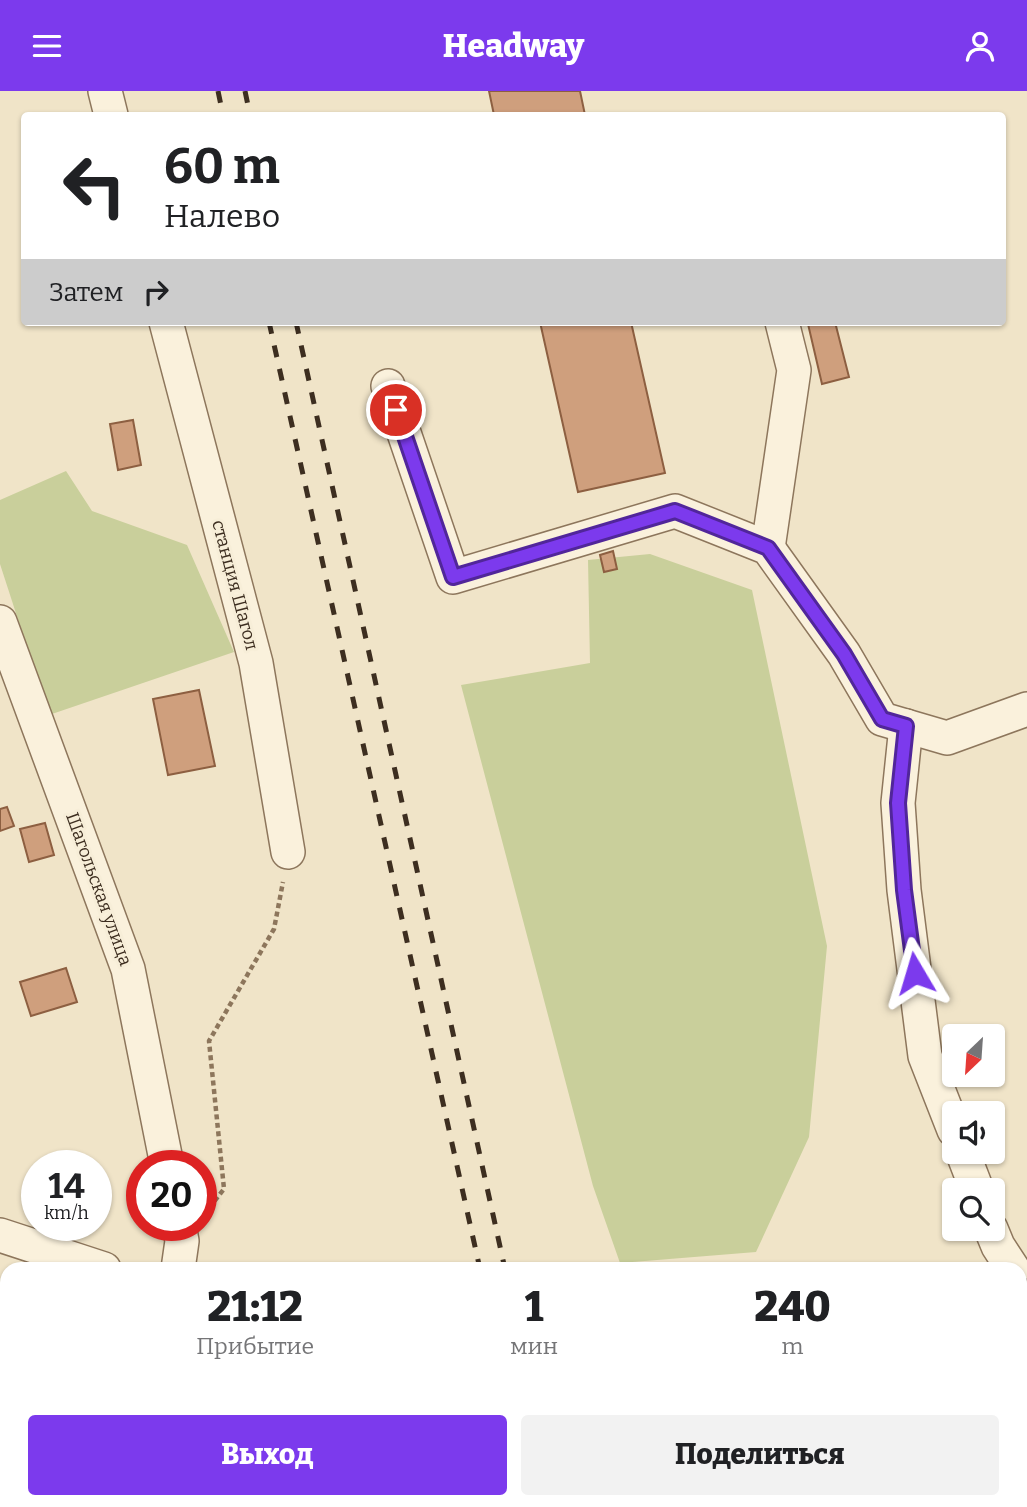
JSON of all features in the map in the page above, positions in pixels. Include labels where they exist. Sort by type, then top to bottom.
[{"type":"street","points":[[105,91],[110,112]]},
{"type":"street","name":"станция Шагол","points":[[167,326],[256,663],[288,852]]},
{"type":"street","points":[[768,548],[794,370],[783,326]]},
{"type":"street","points":[[388,386],[453,577],[675,511],[768,548],[844,654],[882,719],[947,738],[1027,709]]},
{"type":"street","name":"Шагольская улица","points":[[0,622],[128,969],[164,1150]]},
{"type":"street","points":[[906,726],[898,803],[904,890],[925,1056],[943,1101]]},
{"type":"street","points":[[0,1235],[83,1262]]},
{"type":"street","points":[[179,1262],[182,1241]]},
{"type":"street","points":[[996,1241],[1009,1262]]},
{"type":"path","points":[[217,1198],[224,1189],[209,1041],[274,929],[288,852]]},
{"type":"green space","points":[[66,471],[92,511],[187,545],[234,652],[49,715],[0,564],[0,500]]},
{"type":"green space","points":[[650,554],[752,590],[827,946],[809,1137],[756,1252],[620,1262],[593,1186],[461,685],[590,663],[588,560]]},
{"type":"building","points":[[489,91],[580,91],[584,112],[493,112]]},
{"type":"building","points":[[541,326],[632,326],[665,473],[578,492]]},
{"type":"building","points":[[808,326],[836,326],[849,377],[822,384]]},
{"type":"building","points":[[133,420],[141,465],[118,470],[110,424]]},
{"type":"building","points":[[613,551],[617,569],[604,572],[600,555]]},
{"type":"building","points":[[199,690],[215,766],[168,775],[153,699]]},
{"type":"building","points":[[7,807],[14,826],[0,831],[0,809]]},
{"type":"building","points":[[45,823],[54,855],[29,862],[20,829]]},
{"type":"building","points":[[66,968],[77,1002],[31,1016],[20,982]]},
{"type":"railway","points":[[218,91],[222,112]]},
{"type":"railway","points":[[245,91],[249,112]]},
{"type":"railway","points":[[270,326],[478,1262]]},
{"type":"railway","points":[[297,326],[503,1262]]},
{"type":"route","points":[[396,410],[453,577],[675,511],[768,548],[844,654],[882,719],[906,726],[898,803],[904,890],[915,973]]}]
